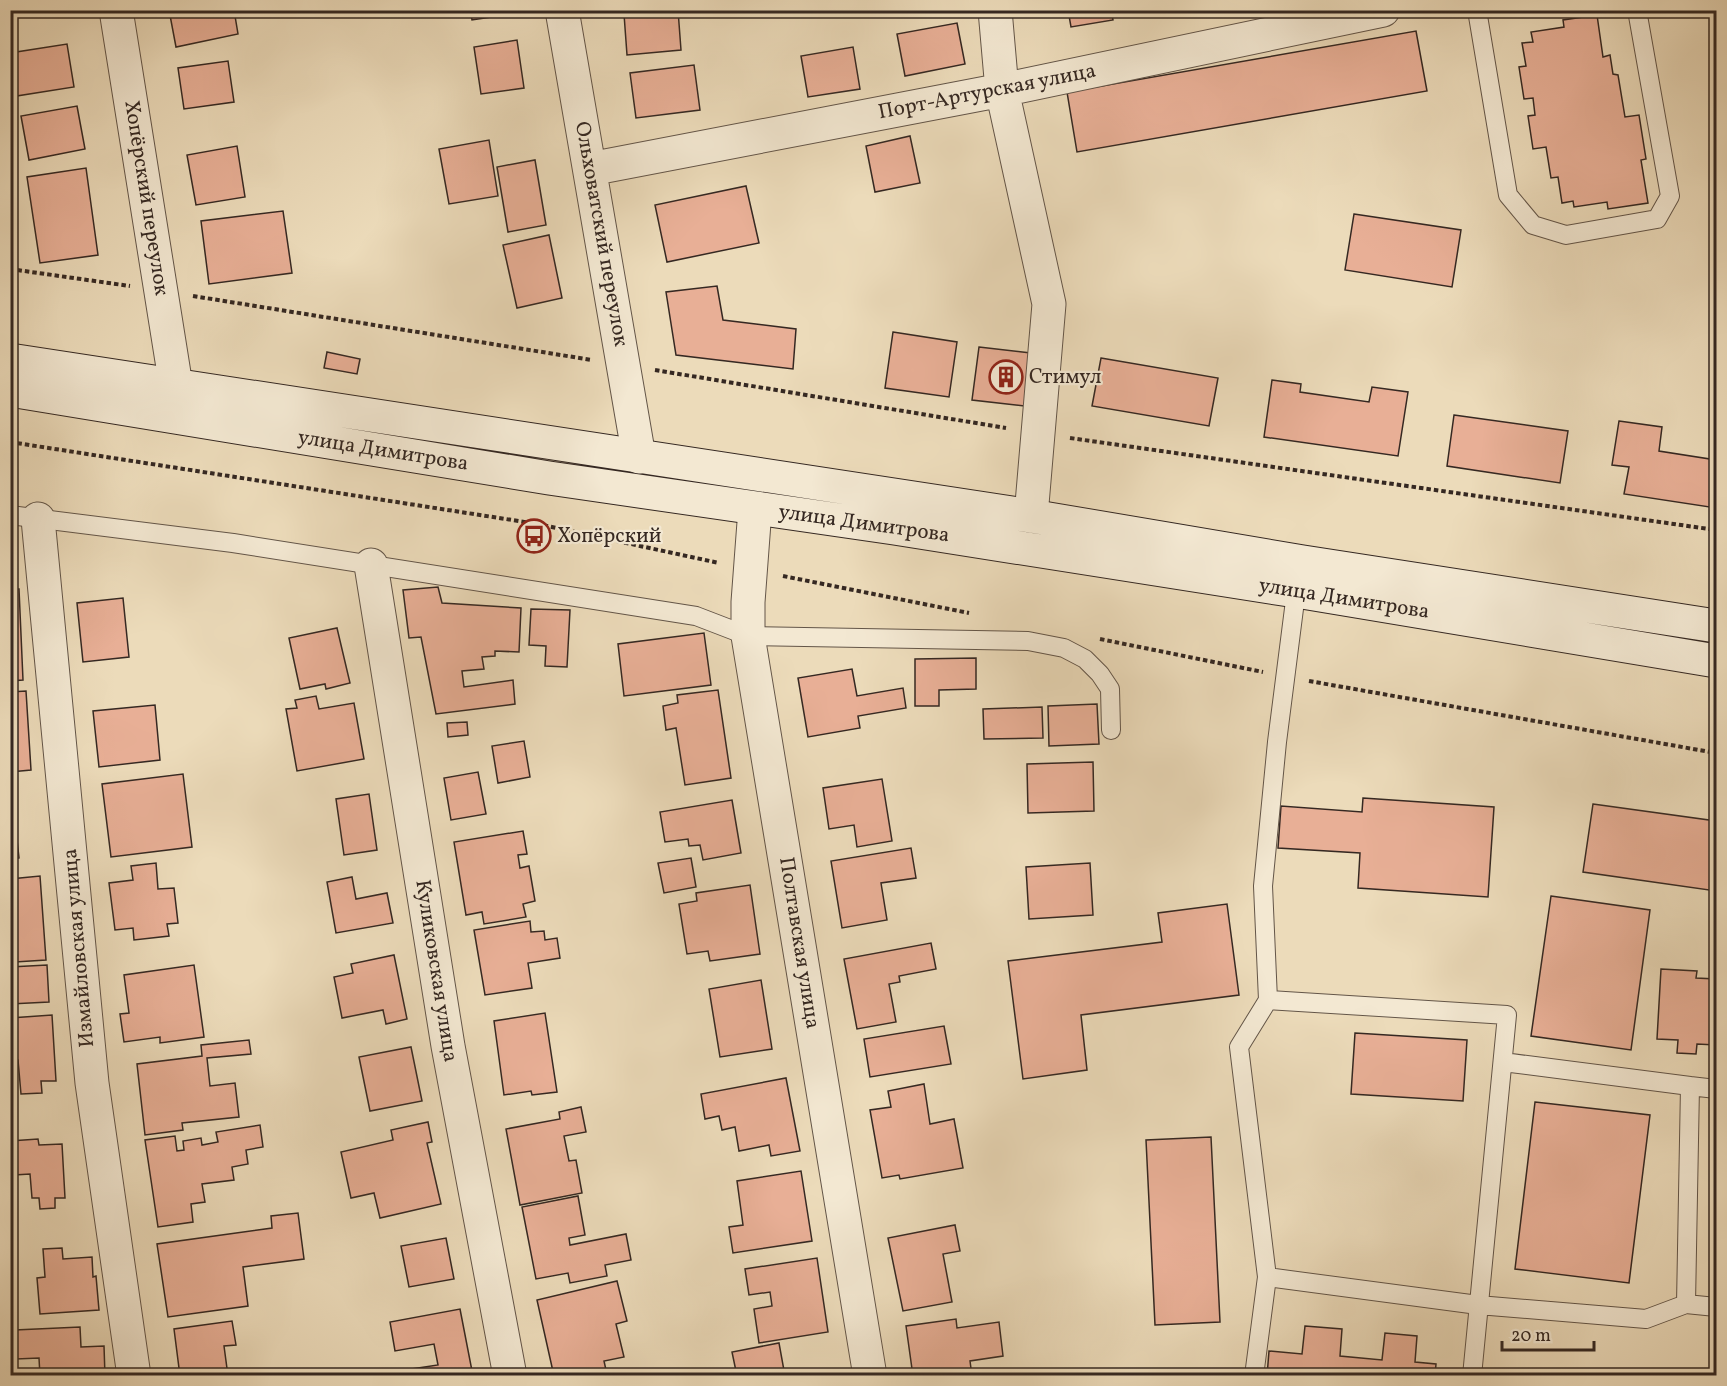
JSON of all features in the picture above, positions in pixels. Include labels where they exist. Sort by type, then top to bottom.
[{"type":"street","name":"Хопёрский переулок","points":[[116,10],[176,386]]},
{"type":"street","name":"Ольховатский переулок","points":[[562,10],[639,458]]},
{"type":"street","points":[[995,10],[1002,90],[1049,303],[1031,516]]},
{"type":"street","name":"Порт-Артурская улица","points":[[590,169],[1002,90],[1383,10]]},
{"type":"street","name":"улица Димитрова","points":[[10,360],[639,458],[1031,516],[1299,576],[1716,662]]},
{"type":"street","name":"улица Димитрова","points":[[10,390],[392,453],[950,537],[1716,626]]},
{"type":"street","name":"Полтавская улица","points":[[755,509],[748,636],[870,1376]]},
{"type":"street","name":"Измайловская улица","points":[[24,517],[92,1083],[134,1376]]},
{"type":"street","name":"Куликовская улица","points":[[371,565],[448,1046],[510,1376]]},
{"type":"lane","points":[[1478,10],[1508,195],[1533,225],[1566,235],[1657,219],[1670,196],[1637,10]]},
{"type":"lane","points":[[24,517],[233,543],[696,616],[748,636],[1028,641],[1064,648],[1085,659],[1100,674],[1110,689],[1111,730]]},
{"type":"lane","points":[[1254,1376],[1267,1276],[1239,1047],[1268,1000],[1263,886],[1285,676],[1299,576]]},
{"type":"lane","points":[[1268,1000],[1507,1015],[1472,1376]]},
{"type":"lane","points":[[1503,1062],[1716,1089]]},
{"type":"lane","points":[[1686,1304],[1690,1086]]},
{"type":"lane","points":[[1267,1276],[1478,1305],[1646,1319],[1686,1304],[1716,1307]]},
{"type":"path","points":[[10,269],[161,290],[1038,433],[1716,530]]},
{"type":"path","points":[[10,442],[538,524],[971,614]]},
{"type":"path","points":[[1099,639],[1285,676],[1716,753]]},
{"type":"building","points":[[169,10],[234,10],[238,34],[176,47]]},
{"type":"building","points":[[470,10],[511,10],[511,14],[472,20]]},
{"type":"building","points":[[678,10],[681,50],[627,55],[624,14]]},
{"type":"building","points":[[916,10],[951,10],[917,17]]},
{"type":"building","points":[[1068,10],[1111,10],[1113,20],[1071,27]]},
{"type":"building","points":[[1597,15],[1603,57],[1610,55],[1613,74],[1618,75],[1625,117],[1639,115],[1646,159],[1641,160],[1648,203],[1608,209],[1607,202],[1574,207],[1573,201],[1562,203],[1558,177],[1551,178],[1546,147],[1533,149],[1528,116],[1535,115],[1533,98],[1524,99],[1519,67],[1526,66],[1522,43],[1533,42],[1531,32],[1564,27],[1563,20]]},
{"type":"building","points":[[957,23],[965,64],[905,76],[897,34]]},
{"type":"building","points":[[1416,31],[1427,91],[1077,152],[1067,92]]},
{"type":"building","points":[[517,40],[524,88],[481,94],[474,47]]},
{"type":"building","points":[[67,44],[74,87],[10,97],[10,53]]},
{"type":"building","points":[[853,47],[860,89],[808,97],[801,56]]},
{"type":"building","points":[[228,61],[234,102],[184,109],[178,68]]},
{"type":"building","points":[[694,65],[700,110],[636,118],[630,73]]},
{"type":"building","points":[[77,106],[85,149],[29,160],[21,116]]},
{"type":"building","points":[[910,136],[920,183],[875,192],[866,146]]},
{"type":"building","points":[[489,140],[498,196],[449,204],[439,149]]},
{"type":"building","points":[[237,146],[245,197],[196,205],[187,155]]},
{"type":"building","points":[[535,160],[546,225],[508,232],[497,167]]},
{"type":"building","points":[[86,168],[98,255],[40,263],[27,177]]},
{"type":"building","points":[[746,186],[759,243],[667,262],[655,205]]},
{"type":"building","points":[[283,211],[292,273],[209,284],[201,221]]},
{"type":"building","points":[[1354,214],[1461,230],[1452,287],[1345,270]]},
{"type":"building","points":[[549,235],[562,298],[517,308],[503,245]]},
{"type":"building","points":[[717,286],[723,320],[796,329],[793,369],[676,355],[666,292]]},
{"type":"building","points":[[893,332],[957,342],[949,397],[885,388]]},
{"type":"building","name":"Стимул","points":[[979,347],[1039,354],[1033,407],[972,400]]},
{"type":"building","points":[[327,352],[360,359],[357,374],[324,368]]},
{"type":"building","points":[[1101,358],[1218,378],[1209,426],[1092,406]]},
{"type":"building","points":[[1272,380],[1301,384],[1300,392],[1369,402],[1372,387],[1408,392],[1398,456],[1264,437]]},
{"type":"building","points":[[1454,415],[1568,431],[1560,483],[1447,466]]},
{"type":"building","points":[[1619,421],[1662,427],[1659,451],[1716,460],[1716,508],[1624,494],[1629,467],[1612,465]]},
{"type":"building","points":[[438,587],[442,603],[521,608],[519,652],[495,651],[495,656],[482,657],[484,669],[462,671],[464,687],[513,680],[515,704],[436,714],[421,637],[409,638],[403,590]]},
{"type":"building","points":[[10,589],[19,589],[23,680],[10,681]]},
{"type":"building","points":[[123,598],[129,657],[83,662],[77,603]]},
{"type":"building","points":[[531,609],[570,610],[567,667],[545,666],[546,646],[529,645]]},
{"type":"building","points":[[337,628],[350,683],[326,689],[325,684],[300,689],[289,638]]},
{"type":"building","points":[[704,633],[711,685],[624,696],[618,644]]},
{"type":"building","points":[[976,658],[976,689],[939,690],[939,706],[915,706],[915,659]]},
{"type":"building","points":[[852,669],[857,696],[903,688],[906,708],[858,716],[860,728],[808,737],[798,678]]},
{"type":"building","points":[[718,690],[731,778],[685,785],[676,728],[666,730],[663,706],[678,703],[677,695]]},
{"type":"building","points":[[26,691],[31,770],[10,772],[10,692]]},
{"type":"building","points":[[316,696],[319,709],[354,703],[364,759],[297,771],[286,709],[297,708],[295,700]]},
{"type":"building","points":[[1097,704],[1099,744],[1049,746],[1048,706]]},
{"type":"building","points":[[155,705],[160,760],[99,767],[93,711]]},
{"type":"building","points":[[1042,707],[1043,738],[984,739],[983,709]]},
{"type":"building","points":[[467,722],[468,735],[448,737],[447,723]]},
{"type":"building","points":[[524,741],[530,777],[498,783],[492,746]]},
{"type":"building","points":[[1093,762],[1094,811],[1028,813],[1027,764]]},
{"type":"building","points":[[478,772],[486,814],[451,820],[444,778]]},
{"type":"building","points":[[183,774],[192,847],[111,857],[102,784]]},
{"type":"building","points":[[882,779],[892,841],[857,847],[854,825],[829,829],[823,788]]},
{"type":"building","points":[[10,786],[19,858],[10,860]]},
{"type":"building","points":[[369,794],[377,850],[344,855],[336,799]]},
{"type":"building","points":[[1363,798],[1494,807],[1488,897],[1358,888],[1360,853],[1278,848],[1281,806],[1362,812]]},
{"type":"building","points":[[732,800],[741,853],[703,860],[700,845],[689,846],[688,839],[665,842],[660,812]]},
{"type":"building","points":[[1593,804],[1716,821],[1716,891],[1583,872]]},
{"type":"building","points":[[523,831],[527,854],[518,855],[520,868],[529,866],[535,901],[523,904],[526,917],[484,924],[482,912],[466,915],[454,842]]},
{"type":"building","points":[[911,848],[916,878],[881,883],[887,920],[842,928],[831,861]]},
{"type":"building","points":[[691,858],[696,887],[664,893],[658,863]]},
{"type":"building","points":[[156,863],[158,889],[174,888],[178,923],[167,924],[169,936],[134,940],[133,928],[115,930],[109,883],[133,880],[131,866]]},
{"type":"building","points":[[1090,863],[1093,915],[1029,919],[1026,867]]},
{"type":"building","points":[[40,876],[46,960],[15,962],[14,954],[10,954],[10,879]]},
{"type":"building","points":[[352,877],[356,899],[387,893],[393,923],[336,933],[327,882]]},
{"type":"building","points":[[750,885],[760,954],[710,961],[708,951],[687,954],[679,904],[697,901],[696,893]]},
{"type":"building","points":[[1551,896],[1650,910],[1631,1050],[1531,1036]]},
{"type":"building","points":[[1227,904],[1239,995],[1081,1015],[1087,1070],[1023,1079],[1008,961],[1162,942],[1158,913]]},
{"type":"building","points":[[530,921],[531,932],[544,931],[545,940],[557,938],[560,958],[528,963],[532,988],[485,995],[474,930]]},
{"type":"building","points":[[931,943],[936,969],[899,976],[900,982],[889,984],[896,1022],[857,1029],[844,959]]},
{"type":"building","points":[[394,955],[407,1019],[386,1024],[383,1010],[342,1018],[334,977],[353,973],[351,964]]},
{"type":"building","points":[[47,965],[49,1002],[10,1004],[10,967]]},
{"type":"building","points":[[194,965],[204,1037],[160,1043],[160,1037],[124,1042],[120,1014],[129,1013],[124,975]]},
{"type":"building","points":[[1661,969],[1697,971],[1696,978],[1716,979],[1716,1045],[1697,1044],[1696,1054],[1677,1053],[1678,1040],[1657,1039]]},
{"type":"building","points":[[761,980],[772,1049],[720,1057],[709,989]]},
{"type":"building","points":[[545,1013],[557,1092],[532,1095],[531,1091],[504,1095],[494,1021]]},
{"type":"building","points":[[52,1015],[56,1081],[41,1081],[42,1093],[21,1094],[18,1060],[10,1061],[10,1018]]},
{"type":"building","points":[[944,1026],[951,1064],[870,1077],[864,1039]]},
{"type":"building","points":[[1355,1033],[1467,1040],[1463,1101],[1351,1094]]},
{"type":"building","points":[[249,1040],[251,1054],[207,1058],[210,1086],[235,1083],[239,1117],[182,1123],[183,1130],[145,1135],[137,1064],[202,1056],[201,1045]]},
{"type":"building","points":[[411,1047],[422,1101],[370,1111],[359,1057]]},
{"type":"building","points":[[786,1078],[800,1151],[771,1156],[769,1145],[739,1151],[735,1127],[722,1130],[719,1116],[705,1119],[701,1094]]},
{"type":"building","points":[[924,1084],[930,1124],[954,1119],[963,1168],[900,1179],[899,1175],[882,1178],[870,1110],[891,1107],[888,1091]]},
{"type":"building","points":[[1535,1102],[1650,1115],[1629,1283],[1515,1269]]},
{"type":"building","points":[[581,1107],[586,1132],[564,1136],[569,1161],[576,1160],[582,1193],[520,1205],[506,1129],[560,1119],[559,1112]]},
{"type":"building","points":[[428,1122],[432,1142],[427,1143],[441,1204],[380,1218],[374,1193],[351,1198],[341,1152],[393,1140],[391,1130]]},
{"type":"building","points":[[260,1125],[263,1147],[246,1150],[248,1164],[232,1167],[234,1180],[202,1184],[205,1202],[191,1204],[193,1222],[158,1227],[145,1140],[175,1136],[177,1151],[184,1150],[183,1141],[201,1138],[202,1145],[218,1142],[216,1132]]},
{"type":"building","points":[[1211,1137],[1220,1322],[1155,1325],[1146,1140]]},
{"type":"building","points":[[38,1139],[39,1145],[62,1144],[65,1198],[55,1198],[55,1208],[40,1209],[39,1198],[32,1198],[30,1174],[14,1175],[15,1183],[10,1184],[10,1141]]},
{"type":"building","points":[[801,1171],[812,1241],[733,1253],[729,1227],[743,1225],[737,1181]]},
{"type":"building","points":[[578,1196],[585,1235],[569,1238],[570,1245],[626,1234],[631,1260],[605,1265],[607,1276],[570,1283],[568,1273],[536,1279],[522,1207]]},
{"type":"building","points":[[298,1213],[304,1259],[243,1267],[248,1306],[168,1317],[157,1244],[272,1228],[271,1216]]},
{"type":"building","points":[[955,1225],[960,1251],[943,1254],[952,1302],[903,1311],[888,1238]]},
{"type":"building","points":[[446,1238],[454,1279],[409,1287],[401,1246]]},
{"type":"building","points":[[62,1248],[63,1259],[92,1257],[99,1310],[40,1314],[37,1278],[45,1277],[43,1249]]},
{"type":"building","points":[[817,1258],[828,1332],[759,1343],[754,1309],[772,1306],[770,1292],[749,1295],[745,1269]]},
{"type":"building","points":[[617,1281],[627,1321],[616,1324],[624,1357],[604,1361],[606,1370],[595,1372],[596,1376],[554,1376],[537,1300]]},
{"type":"building","points":[[460,1309],[473,1376],[413,1376],[412,1369],[438,1365],[434,1344],[395,1351],[390,1322]]},
{"type":"building","points":[[956,1319],[957,1328],[999,1322],[1003,1356],[970,1361],[972,1376],[913,1376],[906,1326]]},
{"type":"building","points":[[232,1321],[236,1345],[224,1346],[228,1376],[180,1376],[174,1329]]},
{"type":"building","points":[[1305,1326],[1342,1329],[1340,1356],[1382,1360],[1385,1333],[1417,1336],[1415,1362],[1436,1364],[1435,1376],[1267,1376],[1269,1351],[1302,1354]]},
{"type":"building","points":[[80,1327],[81,1347],[104,1346],[105,1376],[40,1376],[39,1358],[16,1359],[15,1330]]},
{"type":"building","points":[[779,1343],[785,1376],[737,1376],[732,1352]]},
{"type":"building","points":[[1508,1371],[1567,1376],[1507,1376]]},
{"type":"place","name":"Стимул","points":[[1006,377]]},
{"type":"place","name":"Хопёрский","points":[[534,536]]}]
